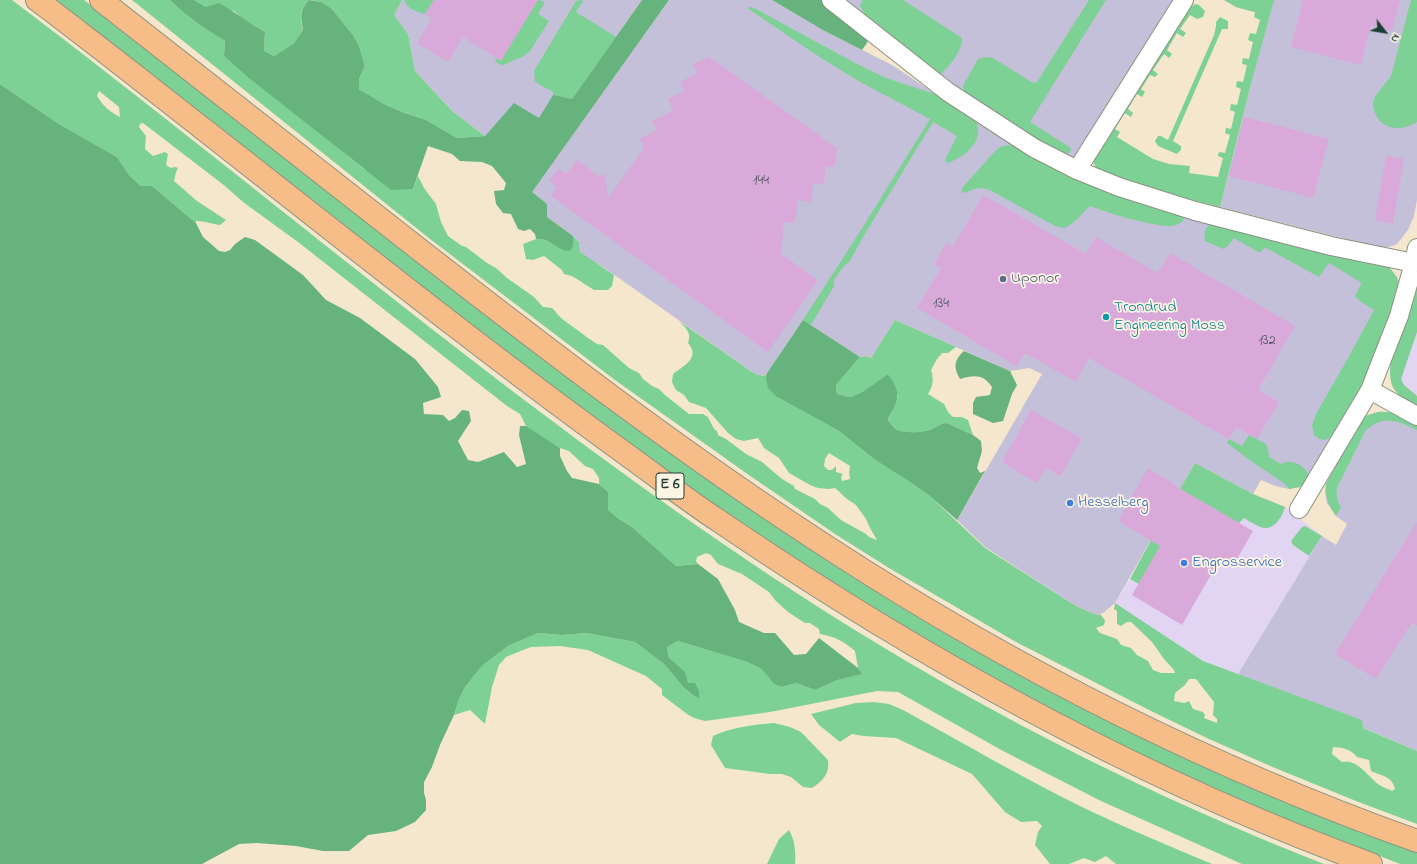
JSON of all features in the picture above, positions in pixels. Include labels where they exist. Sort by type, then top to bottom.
[{"type":"highway","name":"E 6","points":[[37,0],[425,304],[564,409],[718,520],[855,610],[1034,714],[1137,766],[1318,845],[1370,864]]},
{"type":"highway","name":"E 6","points":[[100,0],[537,341],[704,464],[832,551],[942,618],[1043,675],[1166,737],[1300,796],[1417,841]]},
{"type":"street","points":[[831,0],[948,92],[1034,148],[1077,170],[1119,187],[1195,211],[1331,246],[1416,256],[1399,316],[1370,390],[1299,508]]},
{"type":"street","points":[[1077,170],[1184,0]]},
{"type":"street","points":[[1370,390],[1417,416]]},
{"type":"shaded area","points":[[402,0],[642,0],[572,99],[539,118],[514,104],[485,136],[452,111],[415,71],[408,34],[393,15]]},
{"type":"shaded area","points":[[669,0],[772,0],[821,29],[892,65],[1012,145],[1068,173],[1389,267],[1398,278],[1323,459],[1300,487],[1289,489],[1275,486],[1261,480],[1253,494],[1195,463],[1115,603],[1103,613],[1097,615],[1076,606],[985,547],[957,520],[1042,374],[1029,368],[1010,371],[895,320],[871,358],[866,356],[860,357],[803,320],[767,373],[764,376],[755,374],[606,269],[584,256],[580,252],[579,242],[547,217],[531,192]]},
{"type":"shaded area","points":[[842,0],[1178,0],[1076,159],[963,96]]},
{"type":"shaded area","points":[[1224,0],[1417,0],[1417,200],[1414,216],[1408,230],[1397,244],[1383,248],[1220,207],[1269,16],[1236,7]]},
{"type":"shaded area","points":[[1417,284],[1417,408],[1394,390],[1390,374],[1390,366]]},
{"type":"shaded area","points":[[1378,412],[1390,412],[1417,423],[1417,751],[1238,674],[1322,536],[1336,545],[1347,524],[1336,516],[1327,503],[1325,492],[1326,484],[1365,416]]},
{"type":"shaded area","points":[[1253,494],[1285,507],[1322,536],[1238,674],[1203,661],[1115,603],[1130,579]]},
{"type":"green space","points":[[0,0],[12,0],[528,403],[633,481],[740,556],[850,627],[964,694],[1023,726],[1202,813],[1324,864],[1242,864],[1101,801],[1003,751],[898,692],[877,691],[770,712],[705,721],[687,714],[662,695],[662,689],[646,676],[588,650],[560,646],[531,647],[506,657],[499,665],[492,687],[485,724],[470,710],[454,715],[465,687],[482,666],[508,646],[538,633],[562,635],[587,633],[635,642],[664,664],[684,688],[693,695],[688,683],[669,658],[667,647],[678,641],[747,662],[763,669],[774,684],[782,687],[796,683],[815,690],[838,680],[861,674],[858,668],[855,651],[835,638],[820,634],[819,629],[810,623],[805,623],[788,612],[769,592],[742,574],[718,564],[711,555],[706,553],[697,557],[696,561],[698,564],[676,566],[632,527],[608,510],[608,492],[599,484],[599,478],[593,469],[585,466],[569,451],[560,448],[526,426],[520,414],[507,406],[143,123],[140,124],[139,127],[146,136],[145,149],[153,156],[165,152],[168,154],[166,165],[171,168],[178,168],[174,181],[197,201],[226,220],[220,225],[199,221],[196,221],[196,223],[152,186],[141,186],[129,175],[117,157],[59,124],[0,84]],"holes":[[[99,91],[119,107],[120,117],[101,103],[97,96]]]},
{"type":"green space","points":[[56,0],[84,0],[525,345],[720,488],[854,578],[946,634],[1054,694],[1127,731],[1202,766],[1305,809],[1417,853],[1417,864],[1401,864],[1234,798],[1072,722],[917,635],[767,539],[621,437],[336,221]]},
{"type":"green space","points":[[132,0],[170,0],[196,22],[225,41],[224,56],[364,169],[413,189],[418,176],[424,188],[436,204],[441,222],[448,236],[496,268],[507,278],[534,297],[543,307],[552,308],[561,318],[588,338],[597,344],[603,345],[629,368],[639,373],[643,379],[659,389],[689,414],[703,414],[708,417],[718,435],[746,454],[762,462],[782,479],[794,486],[795,489],[815,499],[841,520],[869,537],[877,540],[866,519],[856,505],[835,488],[818,488],[789,473],[779,458],[764,448],[758,438],[744,441],[736,439],[728,433],[706,408],[689,402],[684,395],[676,390],[672,382],[673,374],[686,365],[693,353],[688,343],[689,333],[679,321],[755,374],[764,376],[767,373],[766,378],[777,397],[839,431],[875,460],[931,497],[985,548],[1076,606],[1097,615],[1100,614],[1105,620],[1104,625],[1096,628],[1100,633],[1117,639],[1121,645],[1131,648],[1137,655],[1148,661],[1153,670],[1161,673],[1175,673],[1152,642],[1131,622],[1127,622],[1121,626],[1117,624],[1117,611],[1114,609],[1115,603],[1203,661],[1362,720],[1363,728],[1417,751],[1417,824],[1275,768],[1153,712],[1016,642],[889,568],[835,534],[746,473],[615,380],[430,239]],"holes":[[[829,453],[850,466],[850,479],[842,481],[841,477],[843,474],[836,472],[836,466],[832,470],[828,470],[824,466],[825,459]],[[1189,679],[1196,679],[1214,702],[1213,715],[1217,719],[1217,723],[1204,718],[1205,715],[1203,712],[1193,709],[1189,701],[1184,703],[1174,701],[1175,693],[1185,685]],[[1333,747],[1340,748],[1350,751],[1357,757],[1369,760],[1371,771],[1383,775],[1392,781],[1395,789],[1392,791],[1382,787],[1358,766],[1353,763],[1342,762],[1332,754]]]},
{"type":"green space","points":[[170,0],[194,0],[206,7],[219,3],[265,32],[264,51],[274,56],[294,43],[303,30],[302,11],[309,0],[322,2],[332,9],[353,35],[359,46],[365,66],[359,79],[359,89],[386,105],[426,120],[457,138],[485,136],[514,103],[539,118],[553,95],[572,99],[642,0],[669,0],[532,192],[547,204],[547,217],[573,236],[573,246],[570,251],[563,250],[546,240],[536,239],[535,234],[530,229],[524,231],[518,229],[511,214],[503,213],[496,204],[494,191],[504,190],[506,183],[492,166],[482,162],[460,161],[452,154],[428,146],[413,189],[391,190],[249,78],[224,56],[225,41],[196,22]]},
{"type":"green space","points":[[194,0],[309,0],[303,8],[301,14],[303,30],[294,43],[274,56],[264,51],[265,32],[242,18],[234,11],[206,7]]},
{"type":"green space","points":[[311,0],[402,0],[394,15],[408,34],[415,71],[452,111],[485,136],[457,138],[426,120],[386,105],[359,89],[359,79],[365,66],[359,46],[353,35],[332,9],[322,2]]},
{"type":"green space","points":[[404,0],[434,0],[425,14],[410,8]]},
{"type":"green space","points":[[538,0],[545,2],[538,14],[549,21],[530,51],[522,57],[503,65],[499,64],[495,61]]},
{"type":"green space","points":[[772,0],[822,0],[868,37],[867,43],[862,50],[821,29]]},
{"type":"green space","points":[[862,0],[903,0],[962,38],[960,49],[951,64],[939,76],[869,21],[860,6]]},
{"type":"green space","points":[[1089,0],[1106,0],[1030,122],[1071,148],[1067,155],[1047,146],[964,94],[963,86],[978,59],[986,57],[993,58],[1033,83],[1037,82]]},
{"type":"green space","points":[[1224,0],[1274,0],[1220,207],[1173,195],[1107,174],[1099,170],[1095,166],[1093,157],[1190,7],[1195,4],[1199,5],[1205,11],[1203,17],[1197,19],[1190,15],[1180,29],[1186,33],[1183,37],[1177,33],[1167,50],[1172,54],[1169,58],[1164,54],[1153,70],[1158,74],[1155,77],[1150,75],[1141,89],[1145,92],[1142,97],[1137,94],[1128,109],[1133,113],[1131,117],[1125,113],[1115,129],[1120,132],[1117,137],[1153,159],[1169,164],[1190,166],[1189,173],[1218,177],[1223,158],[1218,156],[1219,152],[1225,153],[1230,135],[1225,133],[1226,128],[1231,129],[1235,112],[1230,110],[1231,104],[1237,105],[1241,89],[1236,87],[1237,81],[1243,82],[1247,65],[1242,64],[1243,58],[1249,59],[1253,42],[1248,40],[1250,33],[1256,34],[1260,20],[1254,17],[1255,12],[1236,7]]},
{"type":"green space","points":[[1411,0],[1417,0],[1417,122],[1406,127],[1394,128],[1389,127],[1379,120],[1373,108],[1373,103],[1378,93],[1391,76]]},
{"type":"green space","points":[[576,1],[583,1],[576,12],[616,37],[572,99],[553,95],[553,92],[535,82],[534,71]]},
{"type":"green space","points":[[752,7],[886,78],[935,94],[976,121],[978,127],[977,136],[972,147],[957,159],[947,163],[945,160],[957,136],[933,122],[850,261],[843,267],[834,280],[834,286],[811,325],[803,320],[930,119],[862,83],[821,58],[747,8]]},
{"type":"green space","points":[[1220,17],[1228,21],[1228,29],[1222,29],[1173,141],[1181,146],[1181,150],[1177,154],[1158,146],[1155,141],[1158,136],[1168,140],[1214,35],[1216,22]]},
{"type":"green space","points":[[0,84],[59,124],[117,157],[129,175],[141,186],[152,186],[196,223],[203,237],[219,251],[225,252],[230,250],[235,244],[245,237],[255,240],[303,275],[326,300],[360,318],[415,359],[438,387],[441,397],[423,403],[424,414],[443,415],[449,421],[455,418],[462,410],[469,411],[471,421],[458,441],[468,460],[478,462],[504,452],[517,467],[526,464],[519,435],[520,426],[526,426],[560,448],[560,456],[572,478],[599,484],[608,492],[608,510],[632,527],[676,566],[698,564],[718,579],[735,610],[739,622],[764,633],[775,633],[794,655],[806,654],[819,638],[858,668],[862,674],[838,680],[815,690],[796,683],[782,687],[774,684],[762,669],[747,662],[678,641],[667,647],[669,658],[685,672],[688,683],[695,683],[699,691],[699,698],[684,688],[664,664],[635,642],[587,633],[562,635],[538,633],[508,646],[482,666],[465,687],[432,767],[424,782],[426,810],[415,822],[396,831],[368,835],[349,851],[323,851],[296,846],[257,843],[239,844],[202,864],[0,864]]},
{"type":"green space","points":[[1012,145],[1068,173],[1185,213],[1183,221],[1173,226],[1150,224],[1129,219],[1090,206],[1075,221],[1064,228],[1055,226],[990,190],[977,188],[965,193],[961,191],[994,152],[1002,146]]},
{"type":"green space","points":[[1212,223],[1389,267],[1399,282],[1400,289],[1369,376],[1335,435],[1325,440],[1319,439],[1314,435],[1312,425],[1316,414],[1374,310],[1361,302],[1355,296],[1361,284],[1360,282],[1329,263],[1319,277],[1266,248],[1264,248],[1261,252],[1258,252],[1234,238],[1228,246],[1223,249],[1205,241],[1205,230]]},
{"type":"green space","points":[[573,236],[579,242],[580,252],[614,275],[612,286],[608,290],[594,290],[572,276],[564,274],[562,270],[544,256],[533,260],[526,259],[523,244],[536,239],[546,240],[554,244],[573,246]]},
{"type":"green space","points":[[1417,284],[1417,332],[1401,379],[1404,385],[1417,396],[1417,408],[1404,399],[1395,390],[1390,378],[1390,370],[1391,361]]},
{"type":"green space","points":[[803,320],[860,357],[836,385],[837,394],[850,397],[862,392],[888,374],[896,387],[897,397],[888,420],[897,430],[919,432],[947,423],[973,435],[981,441],[982,451],[977,468],[980,473],[985,471],[957,520],[931,497],[875,460],[839,431],[777,397],[768,388],[766,378],[767,373]]},
{"type":"green space","points":[[895,320],[956,347],[948,353],[942,353],[937,359],[931,370],[932,382],[928,394],[944,404],[948,412],[953,417],[962,417],[968,420],[973,435],[947,423],[919,432],[897,430],[888,421],[898,396],[888,374],[862,392],[850,397],[837,394],[836,385],[860,357],[866,356],[871,358]]},
{"type":"green space","points":[[964,351],[1010,371],[1017,385],[1012,394],[1003,421],[993,423],[973,414],[973,403],[976,397],[990,395],[992,387],[982,378],[974,376],[960,379],[956,371],[956,361]]},
{"type":"green space","points":[[1378,412],[1398,414],[1407,418],[1417,423],[1417,430],[1397,422],[1385,421],[1379,422],[1366,430],[1337,488],[1337,498],[1341,507],[1336,516],[1328,501],[1326,484],[1355,431],[1365,416]]},
{"type":"green space","points":[[1249,435],[1266,444],[1269,457],[1281,464],[1290,462],[1298,464],[1305,470],[1310,478],[1300,487],[1289,489],[1285,484],[1227,443],[1229,439],[1242,446]]},
{"type":"green space","points":[[1195,463],[1253,494],[1285,507],[1282,515],[1278,522],[1272,527],[1268,528],[1254,524],[1244,518],[1239,523],[1139,584],[1130,579]]},
{"type":"green space","points":[[1305,526],[1322,536],[1309,556],[1293,545],[1291,541],[1302,527]]},
{"type":"green space","points":[[874,702],[889,704],[903,710],[1061,797],[1132,830],[1212,864],[1116,864],[1106,856],[1095,862],[1084,858],[1069,864],[1050,864],[1035,845],[1038,832],[1042,826],[1037,821],[1021,822],[1005,812],[972,774],[896,738],[852,734],[840,742],[819,725],[811,714],[856,703]]},
{"type":"green space","points":[[774,723],[790,727],[801,732],[828,760],[827,773],[812,788],[803,787],[791,777],[782,774],[770,774],[725,768],[711,745],[713,736],[727,730]]},
{"type":"green space","points":[[789,830],[795,847],[795,864],[767,864],[779,839]]},
{"type":"building","points":[[434,0],[538,0],[501,61],[463,37],[448,62],[417,43],[432,18],[425,14]]},
{"type":"building","points":[[1303,0],[1400,0],[1392,31],[1371,25],[1361,65],[1291,47]]},
{"type":"building","points":[[709,57],[837,148],[835,167],[826,166],[824,184],[813,183],[811,202],[798,200],[795,223],[784,222],[781,254],[818,280],[768,352],[551,196],[557,187],[549,181],[558,169],[566,174],[577,160],[599,176],[605,174],[608,198],[644,148],[640,139],[657,130],[652,121],[673,111],[668,99],[685,91],[680,82],[697,73],[693,64]]},
{"type":"building","points":[[1244,117],[1329,139],[1313,198],[1229,176]]},
{"type":"building","points":[[1386,156],[1404,159],[1393,224],[1375,220]]},
{"type":"building","name":"Trondrud Engineering Moss","points":[[983,195],[1086,254],[1096,237],[1158,273],[1170,253],[1295,326],[1258,390],[1279,402],[1257,439],[1236,427],[1229,439],[1089,358],[1076,382],[1025,353],[1017,366],[917,308],[941,268],[934,264],[946,243],[953,247]]},
{"type":"building","points":[[1031,410],[1082,439],[1060,476],[1046,468],[1037,483],[1002,462]]},
{"type":"building","name":"Engrosservice","points":[[1148,468],[1173,483],[1172,484],[1253,531],[1233,566],[1220,559],[1182,625],[1132,595],[1160,546],[1118,521]]},
{"type":"building","points":[[1417,522],[1417,626],[1412,622],[1376,679],[1335,654]]},
{"type":"place","name":"Uponor","points":[[1003,279]]},
{"type":"place","name":"Trondrud Engineering Moss","points":[[1106,317]]},
{"type":"place","name":"Hesselberg","points":[[1070,503]]},
{"type":"place","name":"Engrosservice","points":[[1184,563]]}]
